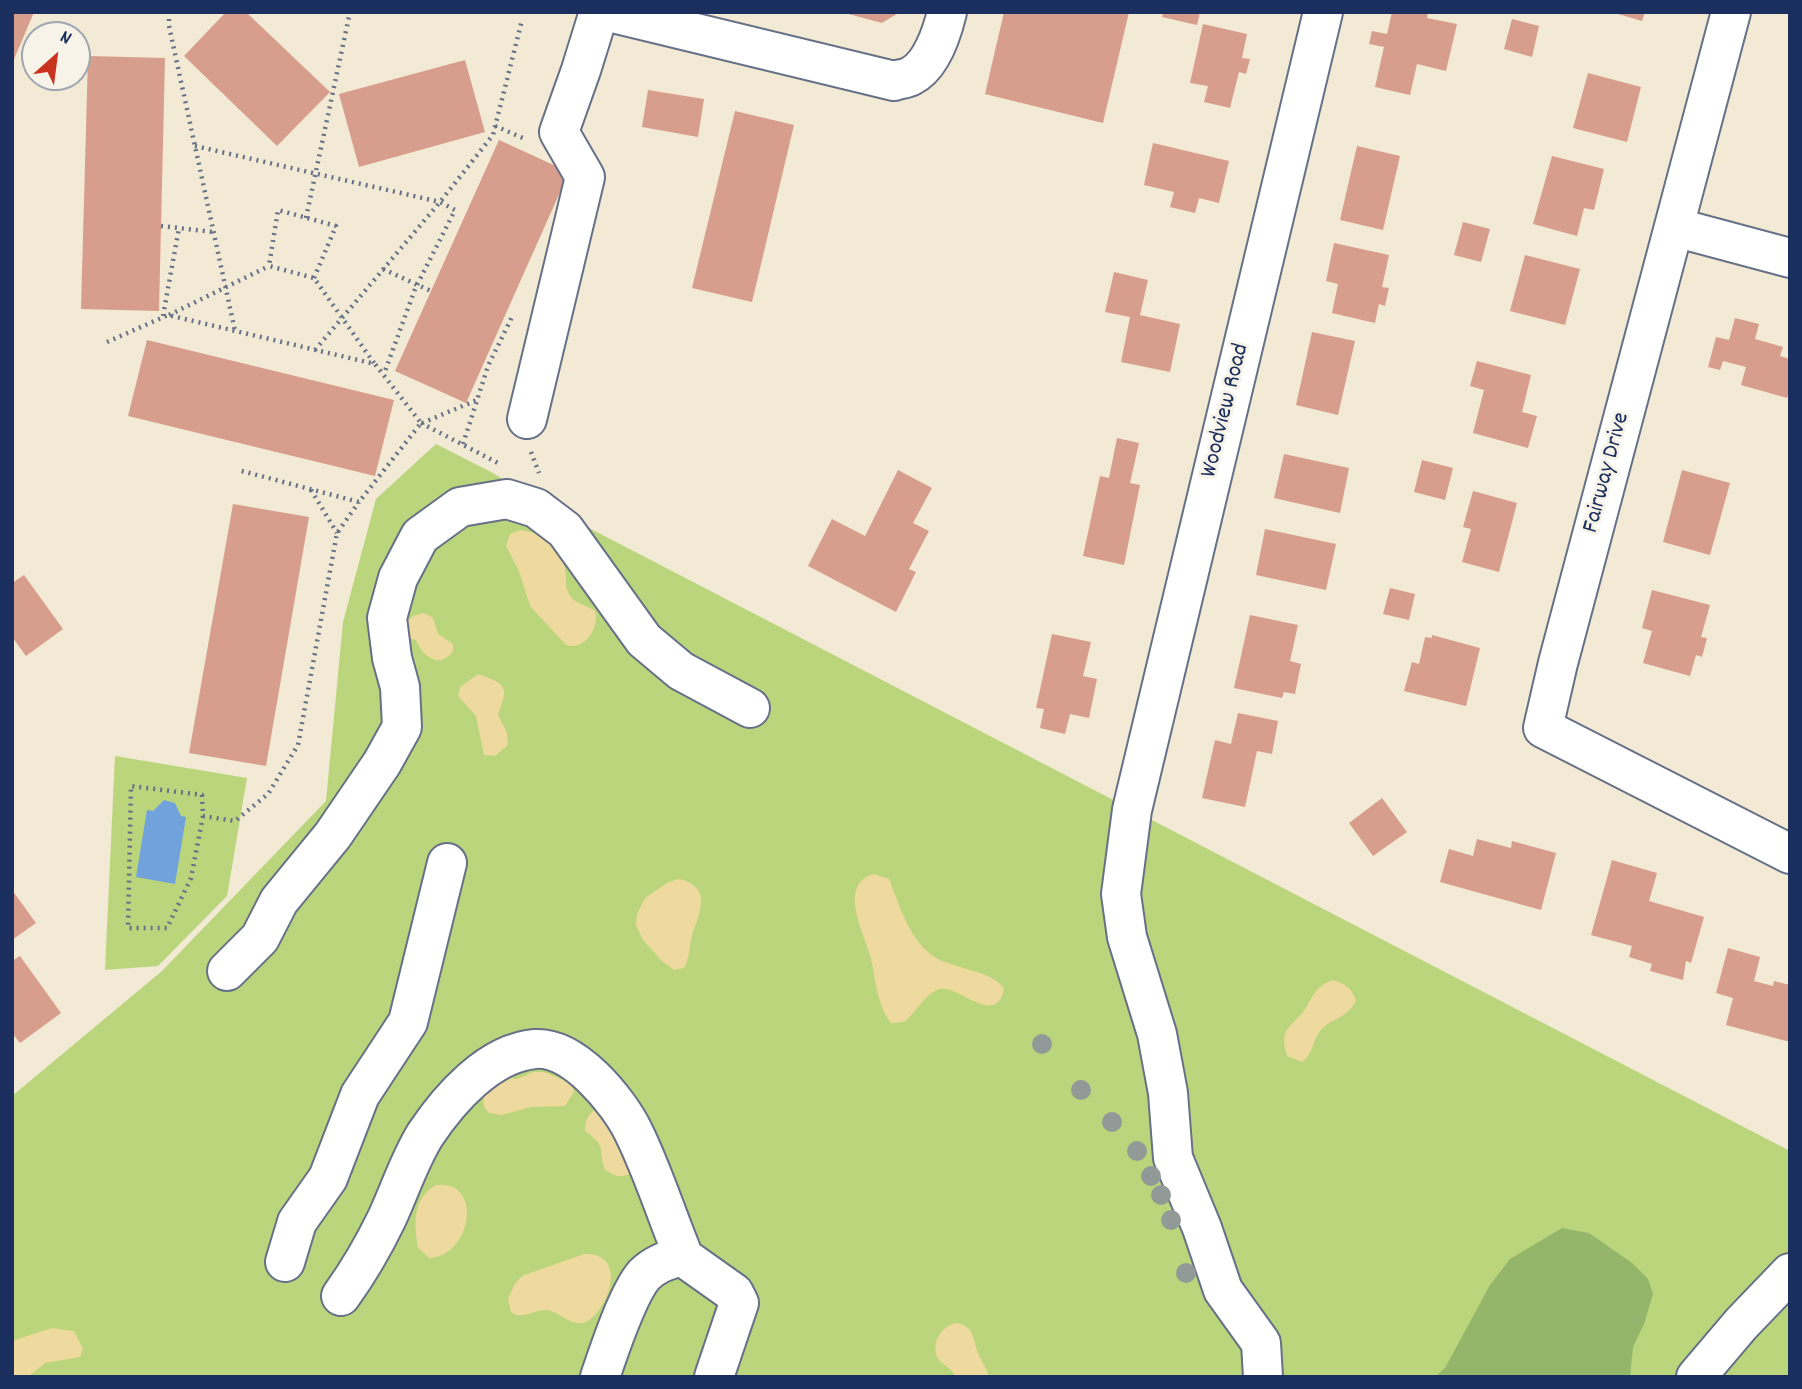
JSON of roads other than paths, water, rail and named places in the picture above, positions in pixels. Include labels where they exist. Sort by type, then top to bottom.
[{"type":"street","points":[[527,419],[585,177],[559,132],[598,12]]},
{"type":"street","points":[[609,12],[894,80],[911,76],[931,56],[943,30],[947,12]]},
{"type":"street","name":"Woodview Road","points":[[1263,1377],[1261,1343],[1223,1290],[1202,1228],[1173,1157],[1168,1093],[1157,1034],[1127,937],[1121,894],[1132,810],[1323,12]]},
{"type":"street","name":"Fairway Drive","points":[[1731,12],[1543,728],[1790,854]]},
{"type":"street","points":[[1674,227],[1790,258]]},
{"type":"street","points":[[227,971],[260,938],[279,901],[333,835],[402,727],[400,687],[392,659],[387,618],[398,578],[420,536],[460,506],[507,499],[536,508],[565,530],[644,640],[681,671],[750,708]]},
{"type":"street","points":[[285,1262],[297,1222],[328,1178],[360,1095],[408,1022],[447,863]]},
{"type":"street","points":[[341,1296],[371,1250],[425,1136],[468,1084],[495,1064],[516,1054],[537,1049],[561,1054],[580,1066],[621,1110],[646,1158],[681,1250],[678,1257],[660,1262],[643,1276],[624,1315],[600,1377]]},
{"type":"street","points":[[679,1254],[734,1293],[739,1303],[714,1377]]},
{"type":"street","points":[[1696,1377],[1741,1324],[1790,1273]]},
{"type":"water","points":[[164,800],[175,803],[181,816],[186,817],[175,884],[136,877],[147,810],[153,811]]}]
